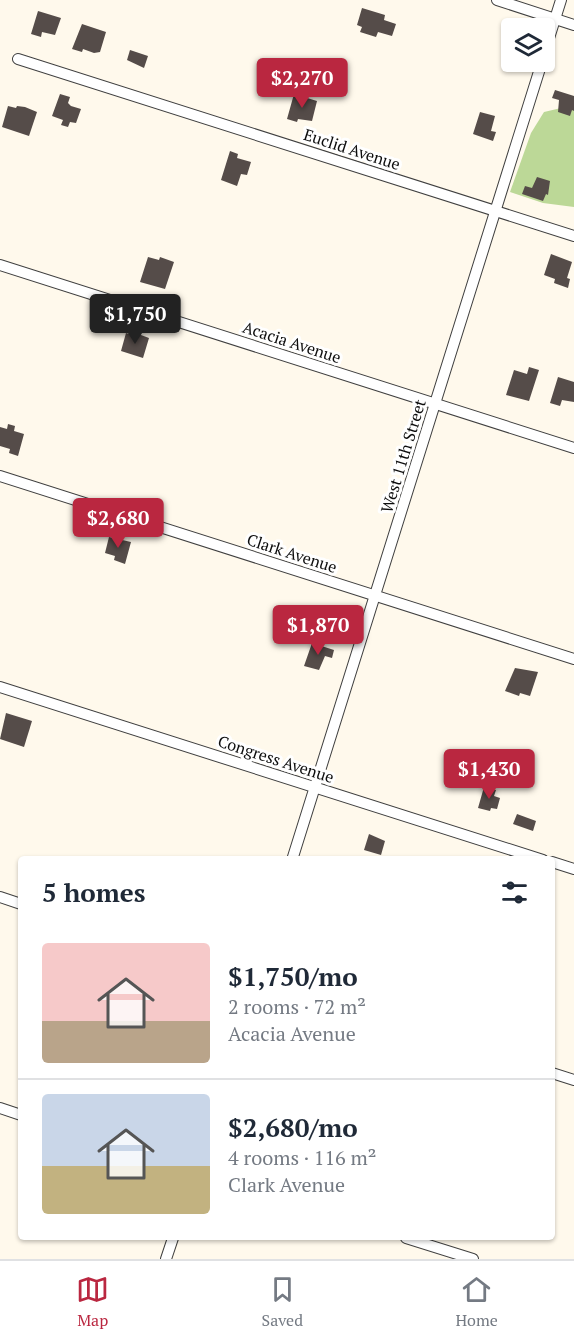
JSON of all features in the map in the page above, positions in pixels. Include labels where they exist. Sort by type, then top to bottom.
[{"type":"street","points":[[497,0],[552,18]]},
{"type":"street","points":[[561,0],[555,19],[574,25]]},
{"type":"street","name":"Euclid Avenue","points":[[18,59],[574,236]]},
{"type":"street","name":"West 11th Street","points":[[293,856],[539,72]]},
{"type":"street","name":"Acacia Avenue","points":[[0,264],[574,448]]},
{"type":"street","name":"Clark Avenue","points":[[0,476],[574,658]]},
{"type":"street","name":"Congress Avenue","points":[[0,687],[531,856]]},
{"type":"street","points":[[555,863],[574,869]]},
{"type":"street","points":[[0,897],[18,903]]},
{"type":"street","points":[[555,1074],[574,1080]]},
{"type":"street","points":[[0,1108],[18,1114]]},
{"type":"street","points":[[166,1259],[172,1240]]},
{"type":"street","points":[[412,1240],[473,1259]]},
{"type":"green space","points":[[574,105],[574,207],[543,203],[510,192],[531,133],[544,112]]},
{"type":"building","points":[[362,8],[385,15],[384,20],[396,24],[392,36],[378,32],[376,37],[360,32],[362,27],[357,25]]},
{"type":"building","points":[[38,11],[61,18],[55,35],[42,32],[41,37],[31,34]]},
{"type":"building","points":[[82,24],[106,32],[100,52],[94,53],[83,49],[82,52],[72,49]]},
{"type":"building","points":[[130,50],[148,56],[144,68],[127,60]]},
{"type":"building","points":[[555,90],[574,96],[574,111],[572,110],[570,116],[558,112],[559,100],[552,98]]},
{"type":"building","points":[[60,94],[70,97],[68,103],[71,106],[81,109],[76,123],[70,122],[68,127],[61,125],[63,120],[52,116]]},
{"type":"building","points":[[294,94],[317,101],[312,121],[298,119],[297,122],[287,119]]},
{"type":"building","points":[[8,106],[25,107],[37,112],[29,136],[2,127]]},
{"type":"building","points":[[480,112],[495,116],[491,131],[496,132],[493,141],[473,134]]},
{"type":"building","points":[[230,151],[238,154],[237,158],[251,162],[247,175],[241,174],[237,186],[221,180]]},
{"type":"building","points":[[537,177],[550,181],[548,195],[546,194],[543,201],[522,194],[525,186],[532,188]]},
{"type":"building","points":[[551,254],[572,262],[567,278],[570,279],[568,288],[554,283],[555,279],[544,275]]},
{"type":"building","points":[[148,257],[159,260],[160,257],[174,262],[165,289],[140,282]]},
{"type":"building","points":[[133,332],[149,338],[143,358],[121,351],[126,333],[132,335]]},
{"type":"building","points":[[529,367],[539,370],[529,401],[506,395],[514,370],[527,374]]},
{"type":"building","points":[[558,377],[574,382],[574,402],[562,400],[560,406],[550,403]]},
{"type":"building","points":[[8,424],[15,426],[14,431],[24,434],[18,456],[9,453],[10,449],[0,446],[0,427],[7,429]]},
{"type":"building","points":[[109,537],[131,542],[125,564],[114,560],[115,556],[105,553]]},
{"type":"building","points":[[312,643],[334,650],[332,658],[325,656],[319,670],[304,666]]},
{"type":"building","points":[[515,668],[538,672],[530,696],[520,693],[519,696],[505,691]]},
{"type":"building","points":[[6,713],[32,721],[24,747],[0,739]]},
{"type":"building","points":[[484,787],[496,790],[494,796],[500,798],[497,809],[491,808],[490,811],[478,808]]},
{"type":"building","points":[[517,814],[536,821],[533,831],[513,824]]},
{"type":"building","points":[[369,834],[385,841],[381,855],[364,850]]}]
